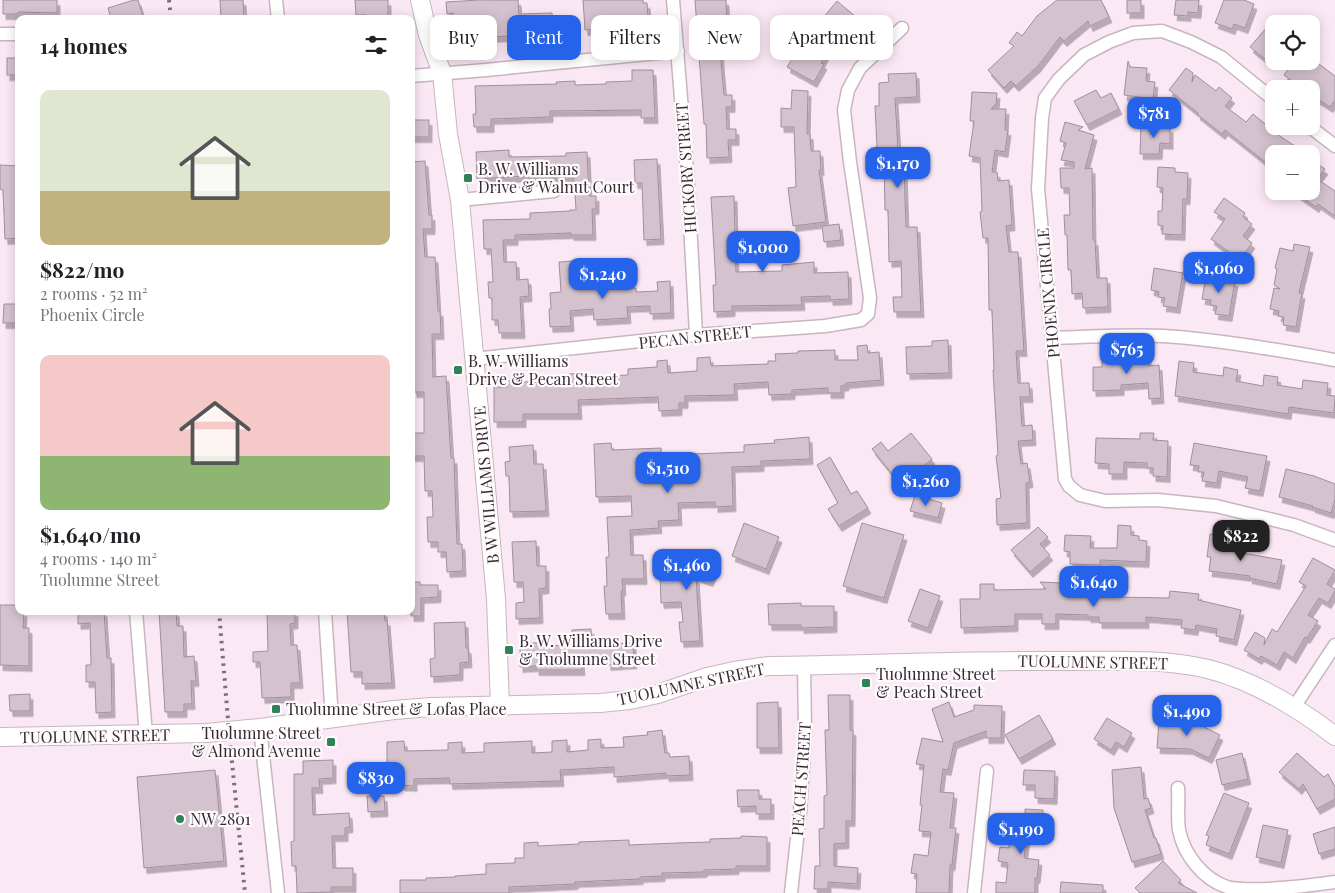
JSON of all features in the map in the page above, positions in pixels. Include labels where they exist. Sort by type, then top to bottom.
[{"type":"main road","name":"B W WILLIAMS DRIVE","points":[[420,0],[428,35],[442,73],[448,134],[460,200],[496,600],[500,706]]},
{"type":"main road","name":"TUOLUMNE STREET","points":[[0,737],[206,733],[260,728],[403,709],[630,700],[658,694],[707,677],[769,666],[996,660],[1144,661],[1176,663],[1209,670],[1234,677],[1268,692],[1294,707],[1335,736]]},
{"type":"street","points":[[276,0],[278,15]]},
{"type":"street","name":"HICKORY STREET","points":[[673,0],[674,15]]},
{"type":"street","name":"PECAN STREET","points":[[474,358],[643,342],[696,335],[825,326],[861,320],[868,314],[870,299],[844,110],[848,90],[860,68],[902,28]]},
{"type":"street","name":"PHOENIX CIRCLE","points":[[1265,93],[1221,57],[1191,42],[1162,31],[1133,33],[1109,42],[1084,55],[1059,79],[1045,98],[1038,189],[1065,479],[1069,486],[1080,495],[1105,501],[1158,500],[1216,506],[1294,525],[1335,540]]},
{"type":"street","points":[[0,34],[15,34]]},
{"type":"street","points":[[415,76],[591,60]]},
{"type":"street","name":"HICKORY STREET","points":[[679,60],[688,184],[696,335]]},
{"type":"street","points":[[1320,134],[1335,146]]},
{"type":"street","points":[[460,200],[554,191]]},
{"type":"street","points":[[1052,338],[1129,335],[1164,336],[1252,345],[1335,360]]},
{"type":"street","points":[[136,615],[146,735]]},
{"type":"street","points":[[325,615],[332,719]]},
{"type":"street","points":[[1294,707],[1335,645]]},
{"type":"street","name":"PEACH STREET","points":[[791,893],[800,812],[805,732],[804,665]]},
{"type":"street","points":[[260,728],[278,893]]},
{"type":"street","points":[[974,893],[986,771]]},
{"type":"street","points":[[1178,788],[1179,830],[1186,849],[1195,864],[1209,878],[1226,886],[1244,890],[1301,887],[1335,882]]},
{"type":"street","points":[[785,893],[791,893]]},
{"type":"building","points":[[3,0],[57,0],[57,13],[18,12],[18,14],[3,14]]},
{"type":"building","points":[[138,0],[142,15],[110,15],[108,8]]},
{"type":"building","points":[[220,0],[243,0],[244,15],[221,15]]},
{"type":"building","points":[[355,0],[388,0],[388,15],[356,15]]},
{"type":"building","points":[[518,0],[519,14],[552,13],[552,15],[507,15],[507,36],[497,37],[497,15],[447,14],[446,2]]},
{"type":"building","points":[[583,0],[643,0],[643,3],[647,3],[648,15],[591,15],[591,30],[585,30]]},
{"type":"building","points":[[695,0],[726,0],[727,15],[696,15]]},
{"type":"building","points":[[1057,0],[1101,0],[1109,17],[1090,26],[1088,21],[1064,41],[1060,37],[1038,66],[1016,86],[1011,81],[1004,88],[988,70],[1014,46],[1009,43],[1017,32],[1022,36],[1037,16]]},
{"type":"building","points":[[1127,0],[1141,0],[1141,13],[1127,13]]},
{"type":"building","points":[[1176,0],[1199,0],[1198,13],[1188,12],[1188,16],[1174,15]]},
{"type":"building","points":[[1224,0],[1244,0],[1254,4],[1245,28],[1234,24],[1232,29],[1215,23]]},
{"type":"building","points":[[837,1],[854,15],[825,15]]},
{"type":"building","points":[[1265,30],[1265,59],[1250,47]]},
{"type":"building","points":[[7,58],[15,58],[15,75],[7,75]]},
{"type":"building","points":[[699,60],[721,60],[724,95],[732,95],[732,107],[726,107],[727,129],[736,129],[736,140],[728,140],[729,157],[707,158],[706,124],[704,124]]},
{"type":"building","points":[[791,60],[823,60],[821,63],[824,64],[814,82],[787,67]]},
{"type":"building","points":[[1128,61],[1130,67],[1147,68],[1146,81],[1155,82],[1153,99],[1124,95]]},
{"type":"building","points":[[1320,65],[1335,76],[1335,100],[1330,107],[1320,101],[1320,80],[1291,80],[1284,75],[1288,70],[1320,70]]},
{"type":"building","points":[[1186,68],[1193,73],[1192,82],[1195,75],[1216,91],[1219,87],[1232,98],[1225,106],[1246,122],[1253,114],[1265,124],[1265,135],[1279,135],[1293,145],[1265,145],[1265,162],[1225,130],[1222,134],[1169,90]]},
{"type":"building","points":[[632,70],[653,70],[655,118],[641,118],[641,110],[550,111],[550,117],[491,119],[491,127],[474,127],[473,114],[476,114],[475,86],[557,84],[556,82],[575,81],[575,85],[606,84],[606,82],[632,81]]},
{"type":"building","points":[[916,73],[917,97],[895,98],[898,149],[905,149],[906,227],[917,227],[921,312],[894,312],[893,297],[902,297],[901,261],[889,262],[888,210],[885,210],[884,168],[878,168],[875,106],[879,106],[879,83],[889,82],[888,74]]},
{"type":"building","points":[[792,90],[808,91],[807,134],[810,134],[811,151],[820,151],[821,170],[819,170],[826,222],[793,226],[788,188],[796,187],[794,127],[781,127],[781,108],[791,109]]},
{"type":"building","points":[[1096,90],[1101,98],[1111,93],[1119,109],[1087,125],[1074,101]]},
{"type":"building","points":[[972,92],[997,93],[996,104],[991,109],[1006,109],[1005,130],[1008,130],[1005,152],[995,150],[992,172],[997,172],[998,181],[1009,180],[1012,225],[1006,226],[1009,252],[1018,252],[1024,351],[1016,351],[1018,383],[1029,383],[1030,397],[1020,397],[1022,426],[1032,425],[1033,440],[1018,441],[1021,464],[1027,463],[1030,482],[1026,483],[1027,523],[997,525],[996,499],[1001,498],[996,456],[998,455],[992,310],[989,310],[988,238],[983,238],[980,212],[982,211],[980,158],[969,156],[974,121],[970,121]]},
{"type":"building","points":[[415,120],[429,120],[429,137],[415,137]]},
{"type":"building","points":[[1065,122],[1083,127],[1078,130],[1094,135],[1085,169],[1092,168],[1093,240],[1095,240],[1097,278],[1107,278],[1108,307],[1083,308],[1082,293],[1072,294],[1071,270],[1068,270],[1067,235],[1065,235],[1064,215],[1070,215],[1069,188],[1061,188],[1060,168],[1074,168],[1074,162],[1061,160],[1066,143],[1060,141]]},
{"type":"building","points":[[1141,126],[1170,127],[1170,144],[1160,143],[1159,154],[1140,154]]},
{"type":"building","points":[[509,150],[509,157],[566,156],[566,153],[587,152],[589,196],[596,196],[596,209],[592,209],[593,235],[571,235],[571,233],[515,235],[515,240],[503,240],[504,262],[516,262],[517,280],[528,279],[529,296],[520,297],[522,333],[499,333],[498,320],[492,320],[492,298],[489,298],[488,282],[493,282],[491,249],[484,249],[483,220],[530,219],[530,213],[576,210],[574,178],[526,178],[526,176],[477,179],[476,152]]},
{"type":"building","points":[[657,159],[661,239],[644,240],[642,183],[635,183],[634,160]]},
{"type":"building","points":[[425,161],[429,215],[432,215],[432,229],[423,229],[425,257],[435,257],[438,311],[440,311],[441,334],[432,334],[433,377],[446,376],[451,458],[454,458],[457,544],[462,544],[463,571],[447,572],[446,552],[438,552],[438,542],[428,542],[427,517],[433,517],[432,491],[425,491],[424,456],[415,456],[415,433],[424,433],[424,392],[415,392],[415,162]]},
{"type":"building","points":[[0,165],[15,166],[15,238],[5,239],[3,190],[0,189]]},
{"type":"building","points":[[1320,166],[1325,169],[1320,175]]},
{"type":"building","points":[[1158,167],[1175,168],[1175,172],[1188,173],[1187,199],[1183,199],[1182,235],[1162,234],[1163,226],[1158,225],[1158,211],[1162,211],[1163,188],[1157,187]]},
{"type":"building","points":[[1320,181],[1335,191],[1335,216],[1318,204],[1316,207],[1306,200],[1320,200]]},
{"type":"building","points":[[734,196],[736,272],[782,271],[782,265],[814,262],[814,273],[848,272],[849,299],[830,300],[830,296],[801,297],[802,305],[732,306],[732,311],[714,312],[713,285],[716,285],[711,197]]},
{"type":"building","points":[[1224,198],[1245,213],[1243,217],[1252,224],[1243,236],[1252,243],[1240,260],[1211,239],[1225,219],[1214,212]]},
{"type":"building","points":[[839,224],[841,240],[824,242],[822,226]]},
{"type":"building","points":[[1294,244],[1310,247],[1299,293],[1302,293],[1296,327],[1283,325],[1284,317],[1278,316],[1279,311],[1270,309],[1274,288],[1280,289],[1274,285],[1277,269],[1275,268],[1280,248],[1293,251]]},
{"type":"building","points":[[573,261],[574,289],[636,288],[636,292],[658,291],[657,282],[670,281],[671,313],[650,314],[650,306],[627,307],[628,318],[594,320],[593,309],[570,311],[571,326],[550,327],[550,293],[561,292],[559,262]]},
{"type":"building","points":[[1154,268],[1183,273],[1177,308],[1163,306],[1165,298],[1158,297],[1159,292],[1151,290]]},
{"type":"building","points":[[1206,276],[1235,281],[1229,316],[1215,314],[1217,306],[1210,305],[1211,300],[1202,299]]},
{"type":"building","points":[[4,304],[15,304],[15,323],[3,323]]},
{"type":"building","points":[[948,340],[949,373],[907,374],[906,347],[932,346],[932,341]]},
{"type":"building","points":[[867,345],[868,353],[879,352],[881,380],[846,383],[846,385],[841,386],[841,393],[828,393],[828,388],[792,390],[792,394],[769,395],[768,382],[734,384],[735,395],[685,396],[685,403],[679,403],[679,410],[659,411],[658,397],[578,400],[579,414],[523,414],[523,422],[494,422],[494,387],[507,387],[507,381],[570,381],[569,374],[585,373],[585,377],[628,375],[628,369],[657,367],[657,361],[667,360],[668,373],[697,371],[697,358],[710,357],[711,366],[768,364],[768,361],[776,361],[775,354],[798,353],[798,351],[835,350],[835,360],[858,360],[857,346]]},
{"type":"building","points":[[1148,355],[1148,366],[1159,365],[1161,398],[1149,399],[1148,383],[1121,385],[1121,390],[1093,391],[1093,367],[1102,367],[1102,359]]},
{"type":"building","points":[[1179,361],[1194,363],[1193,372],[1223,376],[1224,367],[1238,370],[1236,381],[1263,386],[1264,375],[1278,377],[1277,385],[1302,389],[1303,380],[1328,383],[1327,395],[1335,396],[1334,413],[1289,407],[1288,414],[1175,396]]},
{"type":"building","points":[[911,433],[932,459],[901,485],[872,449],[881,442],[888,451]]},
{"type":"building","points":[[1140,433],[1154,433],[1153,440],[1168,441],[1167,477],[1153,476],[1153,468],[1147,468],[1147,463],[1124,462],[1124,474],[1109,474],[1109,464],[1095,463],[1096,438],[1140,439]]},
{"type":"building","points":[[809,437],[810,459],[761,461],[761,466],[732,467],[733,506],[715,507],[715,502],[678,503],[679,520],[658,521],[659,528],[630,530],[631,555],[643,555],[644,579],[622,579],[622,614],[606,614],[604,586],[607,586],[606,557],[609,557],[607,517],[632,516],[631,496],[596,497],[594,444],[611,443],[612,450],[661,448],[662,466],[691,465],[691,454],[744,452],[744,445],[775,443],[774,440]]},
{"type":"building","points":[[1194,443],[1267,456],[1260,491],[1245,488],[1248,477],[1219,471],[1217,483],[1202,481],[1204,472],[1198,472],[1199,466],[1190,465]]},
{"type":"building","points":[[533,445],[534,464],[543,464],[546,511],[510,512],[509,476],[506,476],[505,462],[510,461],[509,447]]},
{"type":"building","points":[[830,457],[851,494],[857,491],[868,508],[839,526],[828,509],[838,503],[817,465]]},
{"type":"building","points":[[1286,469],[1314,476],[1335,484],[1335,500],[1331,513],[1279,497]]},
{"type":"building","points":[[915,495],[942,503],[938,518],[910,511]]},
{"type":"building","points":[[744,523],[779,537],[766,569],[732,556]]},
{"type":"building","points":[[862,523],[904,535],[884,598],[843,586]]},
{"type":"building","points":[[1118,525],[1131,526],[1131,535],[1139,536],[1139,540],[1147,541],[1146,562],[1100,560],[1100,565],[1070,564],[1070,552],[1064,551],[1065,535],[1091,536],[1090,548],[1117,548]]},
{"type":"building","points":[[1038,527],[1048,537],[1040,544],[1050,555],[1030,572],[1011,550]]},
{"type":"building","points":[[1210,534],[1227,536],[1226,545],[1232,546],[1231,551],[1282,560],[1277,584],[1249,578],[1250,576],[1209,571],[1211,557],[1207,557]]},
{"type":"building","points":[[536,541],[537,566],[546,566],[546,588],[539,589],[540,618],[516,619],[516,603],[524,602],[523,582],[514,582],[512,542]]},
{"type":"building","points":[[687,550],[718,561],[710,581],[696,576],[700,641],[681,642],[679,622],[683,622],[681,602],[661,603],[660,573],[679,572]]},
{"type":"building","points":[[1313,558],[1335,570],[1327,584],[1335,589],[1335,591],[1328,603],[1319,598],[1308,615],[1318,621],[1307,638],[1305,637],[1293,658],[1284,652],[1277,665],[1261,656],[1259,659],[1244,650],[1255,632],[1265,638],[1264,645],[1272,629],[1277,632],[1306,586],[1299,582]]},
{"type":"building","points":[[415,582],[420,582],[420,585],[438,585],[438,597],[421,598],[421,616],[411,616],[415,615]]},
{"type":"building","points":[[1040,582],[1061,583],[1060,588],[1071,588],[1071,593],[1102,593],[1102,584],[1115,583],[1116,597],[1169,598],[1170,591],[1199,594],[1198,600],[1241,610],[1234,640],[1216,636],[1217,629],[1196,625],[1195,630],[1181,628],[1182,620],[1146,617],[1146,623],[1099,623],[1099,617],[1056,614],[1056,624],[1042,624],[1042,614],[1015,614],[1015,626],[961,628],[960,599],[980,599],[980,584],[994,584],[994,590],[1046,589]]},
{"type":"building","points":[[920,589],[940,596],[928,628],[908,621]]},
{"type":"building","points":[[801,603],[801,606],[834,606],[834,627],[801,628],[801,625],[769,625],[768,604]]},
{"type":"building","points":[[0,605],[15,605],[15,615],[24,615],[23,628],[29,628],[29,666],[0,665]]},
{"type":"building","points":[[78,615],[104,615],[107,658],[111,658],[112,712],[96,713],[95,682],[86,682],[86,665],[91,665],[90,623],[78,624]]},
{"type":"building","points":[[159,615],[176,615],[177,626],[183,626],[184,657],[194,656],[196,681],[191,681],[192,704],[184,704],[184,712],[165,712]]},
{"type":"building","points":[[267,615],[295,615],[295,623],[290,624],[291,645],[297,645],[300,683],[291,683],[291,697],[262,698],[260,662],[253,662],[253,652],[268,651]]},
{"type":"building","points":[[347,615],[384,615],[385,621],[387,620],[392,683],[362,684],[362,672],[351,672]]},
{"type":"building","points":[[465,622],[466,648],[468,648],[469,662],[460,663],[460,675],[431,677],[430,659],[435,658],[434,623]]},
{"type":"building","points":[[591,629],[592,644],[633,643],[634,663],[608,665],[608,658],[581,659],[582,670],[536,670],[536,666],[520,667],[520,643],[548,643],[549,646],[573,645],[572,630]]},
{"type":"building","points":[[30,694],[30,711],[10,711],[9,695]]},
{"type":"building","points":[[828,695],[850,695],[850,730],[853,730],[852,821],[846,821],[846,843],[834,844],[834,866],[858,868],[857,884],[828,882],[828,889],[814,889],[815,866],[820,866],[819,829],[824,828],[824,796],[827,795],[825,730],[829,730]]},
{"type":"building","points":[[778,702],[779,748],[757,748],[757,703]]},
{"type":"building","points":[[949,702],[954,717],[974,710],[974,705],[1002,706],[1001,738],[986,738],[986,731],[954,743],[948,770],[943,769],[940,792],[954,793],[950,828],[956,828],[952,865],[950,865],[949,893],[916,893],[917,874],[911,873],[914,854],[928,856],[931,832],[919,831],[924,765],[916,764],[922,738],[943,742],[932,709]]},
{"type":"building","points":[[1039,715],[1053,739],[1019,759],[1005,735]]},
{"type":"building","points":[[1107,718],[1132,733],[1124,747],[1116,742],[1111,750],[1094,739]]},
{"type":"building","points":[[1159,721],[1196,723],[1220,735],[1209,758],[1190,749],[1157,748]]},
{"type":"building","points":[[662,730],[665,753],[669,753],[670,757],[689,756],[690,775],[666,776],[666,773],[614,777],[614,767],[560,770],[561,781],[450,784],[449,778],[414,779],[414,786],[401,785],[401,772],[387,773],[387,742],[404,741],[405,751],[448,750],[448,743],[462,742],[462,753],[484,752],[484,743],[532,741],[532,753],[552,752],[552,741],[567,740],[567,752],[588,750],[588,740],[601,739],[601,748],[624,747],[623,737],[648,735],[647,732]]},
{"type":"building","points":[[1242,753],[1248,779],[1222,785],[1216,760]]},
{"type":"building","points":[[1297,753],[1324,777],[1328,774],[1335,787],[1335,799],[1317,809],[1303,784],[1299,789],[1279,772]]},
{"type":"building","points":[[333,760],[333,778],[319,779],[320,788],[312,788],[313,815],[349,813],[350,827],[345,828],[345,836],[332,836],[333,868],[353,868],[353,887],[331,887],[331,892],[297,893],[296,866],[292,866],[291,842],[294,841],[294,774],[303,774],[303,761]]},
{"type":"building","points":[[1141,767],[1144,799],[1148,798],[1151,808],[1145,810],[1161,854],[1132,862],[1114,808],[1112,770]]},
{"type":"building","name":"NW 2801","points":[[215,770],[224,861],[144,868],[137,777]]},
{"type":"building","points":[[1024,770],[1055,771],[1054,799],[1035,798],[1035,785],[1023,785]]},
{"type":"building","points":[[737,790],[759,790],[759,799],[771,799],[771,814],[756,814],[756,806],[738,807]]},
{"type":"building","points":[[1224,793],[1249,803],[1229,854],[1206,845],[1209,836],[1206,835]]},
{"type":"building","points":[[367,796],[384,796],[385,811],[368,812]]},
{"type":"building","points":[[1025,809],[1043,810],[1042,836],[1027,836],[1024,858],[1039,860],[1037,878],[1035,878],[1035,893],[996,893],[996,882],[1006,883],[1008,863],[998,861],[1000,847],[1009,848],[1010,820],[1025,821]]},
{"type":"building","points":[[1263,825],[1288,830],[1281,863],[1256,857]]},
{"type":"building","points":[[1335,827],[1335,849],[1319,854],[1313,834]]},
{"type":"building","points":[[741,836],[767,837],[767,866],[736,866],[736,869],[662,873],[662,876],[640,877],[640,879],[509,887],[509,893],[400,893],[400,880],[426,880],[426,878],[486,874],[486,864],[515,863],[515,858],[524,858],[524,843],[538,842],[538,846],[629,840],[629,845],[710,842],[710,839],[741,838]]},
{"type":"building","points":[[1163,861],[1181,880],[1178,883],[1197,893],[1140,893],[1135,888]]},
{"type":"building","points":[[1061,882],[1103,885],[1103,893],[1060,893]]},
{"type":"railway","points":[[169,0],[171,15]]},
{"type":"railway","points":[[219,615],[245,893]]},
{"type":"place","name":"B. W. Williams Drive & Walnut Court","points":[[468,178]]},
{"type":"place","name":"B. W. Williams Drive & Pecan Street","points":[[458,370]]},
{"type":"place","name":"B. W. Williams Drive & Tuolumne Street","points":[[509,650]]},
{"type":"place","name":"Tuolumne Street & Peach Street","points":[[866,683]]},
{"type":"place","name":"Tuolumne Street & Lofas Place","points":[[276,709]]},
{"type":"place","name":"Tuolumne Street & Almond Avenue","points":[[331,742]]},
{"type":"place","name":"NW 2801","points":[[180,819]]}]
